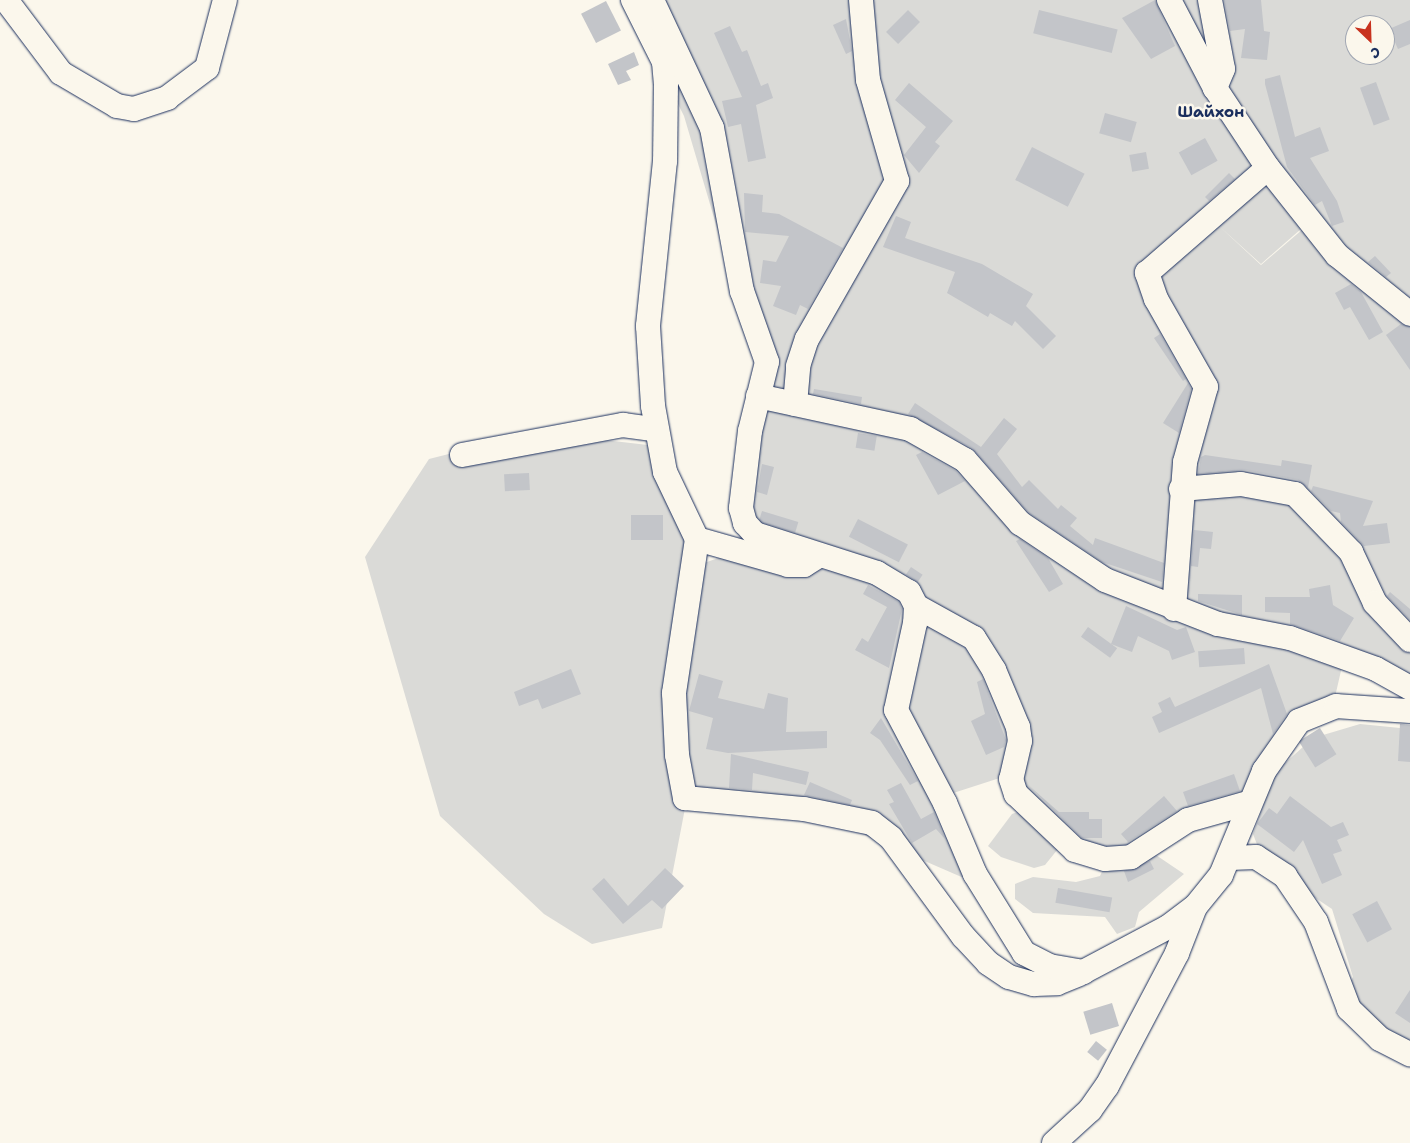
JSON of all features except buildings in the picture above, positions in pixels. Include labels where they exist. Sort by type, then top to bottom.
[{"type":"lane","points":[[6,0],[61,73],[117,106],[134,109],[166,98],[207,68],[225,0]]},
{"type":"lane","points":[[633,0],[664,62],[714,142]]},
{"type":"lane","points":[[652,0],[688,70],[714,142],[742,291],[767,362],[758,396],[741,508],[745,523],[755,534],[817,557],[877,573],[907,589],[916,606],[974,638],[994,670],[1018,727],[1020,741],[1011,779],[1016,794],[1075,850],[1105,859],[1131,857],[1188,820],[1248,803]]},
{"type":"lane","points":[[795,404],[798,366],[807,339],[897,181],[868,80],[861,0]]},
{"type":"lane","points":[[1169,0],[1215,88],[1268,168],[1337,255],[1410,314]]},
{"type":"lane","points":[[1210,0],[1223,69],[1215,88]]},
{"type":"lane","points":[[664,62],[665,161],[648,326],[657,430],[665,472],[697,539],[674,693],[677,755],[686,800],[804,809],[872,823],[891,838],[963,936],[988,963],[1009,976],[1034,984],[1057,983],[1083,972],[1168,927],[1195,907]]},
{"type":"lane","points":[[1174,609],[1181,490],[1206,387],[1156,299],[1148,273],[1268,168]]},
{"type":"lane","points":[[758,396],[910,429],[969,463],[1020,523],[1058,552],[1105,580],[1174,609],[1218,624],[1290,638],[1376,668],[1410,688]]},
{"type":"lane","points":[[462,455],[623,424],[657,430]]},
{"type":"lane","points":[[1181,490],[1241,484],[1295,494],[1351,552],[1375,603],[1410,640]]},
{"type":"lane","points":[[697,539],[788,565],[804,565],[817,557]]},
{"type":"lane","points":[[916,606],[897,692],[897,714],[1008,933],[1034,959],[1083,972]]},
{"type":"lane","points":[[1054,1143],[1090,1110],[1107,1086],[1177,953],[1195,907],[1230,858],[1248,803],[1264,771],[1306,715],[1336,706],[1410,711]]},
{"type":"lane","points":[[1230,858],[1256,857],[1285,876],[1316,922],[1349,1009],[1380,1039],[1410,1054]]},
{"type":"shaded area","points":[[626,0],[1410,0],[1410,317],[1317,215],[1261,264],[1219,226],[1261,265],[1317,217],[1410,325],[1410,695],[1343,662],[1332,710],[1300,729],[1266,775],[1222,810],[1150,851],[1184,874],[1139,912],[1135,927],[1117,934],[1105,917],[1033,913],[1015,899],[1015,884],[1033,877],[1076,882],[1100,876],[1106,863],[1062,844],[1045,865],[1034,868],[1001,857],[988,846],[1012,814],[1026,809],[1009,775],[944,796],[973,882],[844,826],[687,798],[662,928],[592,944],[544,914],[440,816],[365,557],[429,459],[536,432],[665,447],[704,563],[727,555],[768,563],[748,527],[761,377],[684,116]]},
{"type":"shaded area","points":[[1360,724],[1410,729],[1410,1048],[1377,1031],[1344,994],[1353,977],[1332,909],[1302,889],[1258,847],[1253,834],[1275,772],[1313,738]]},
{"type":"district","name":"Шайхон","points":[[1211,112]]}]
